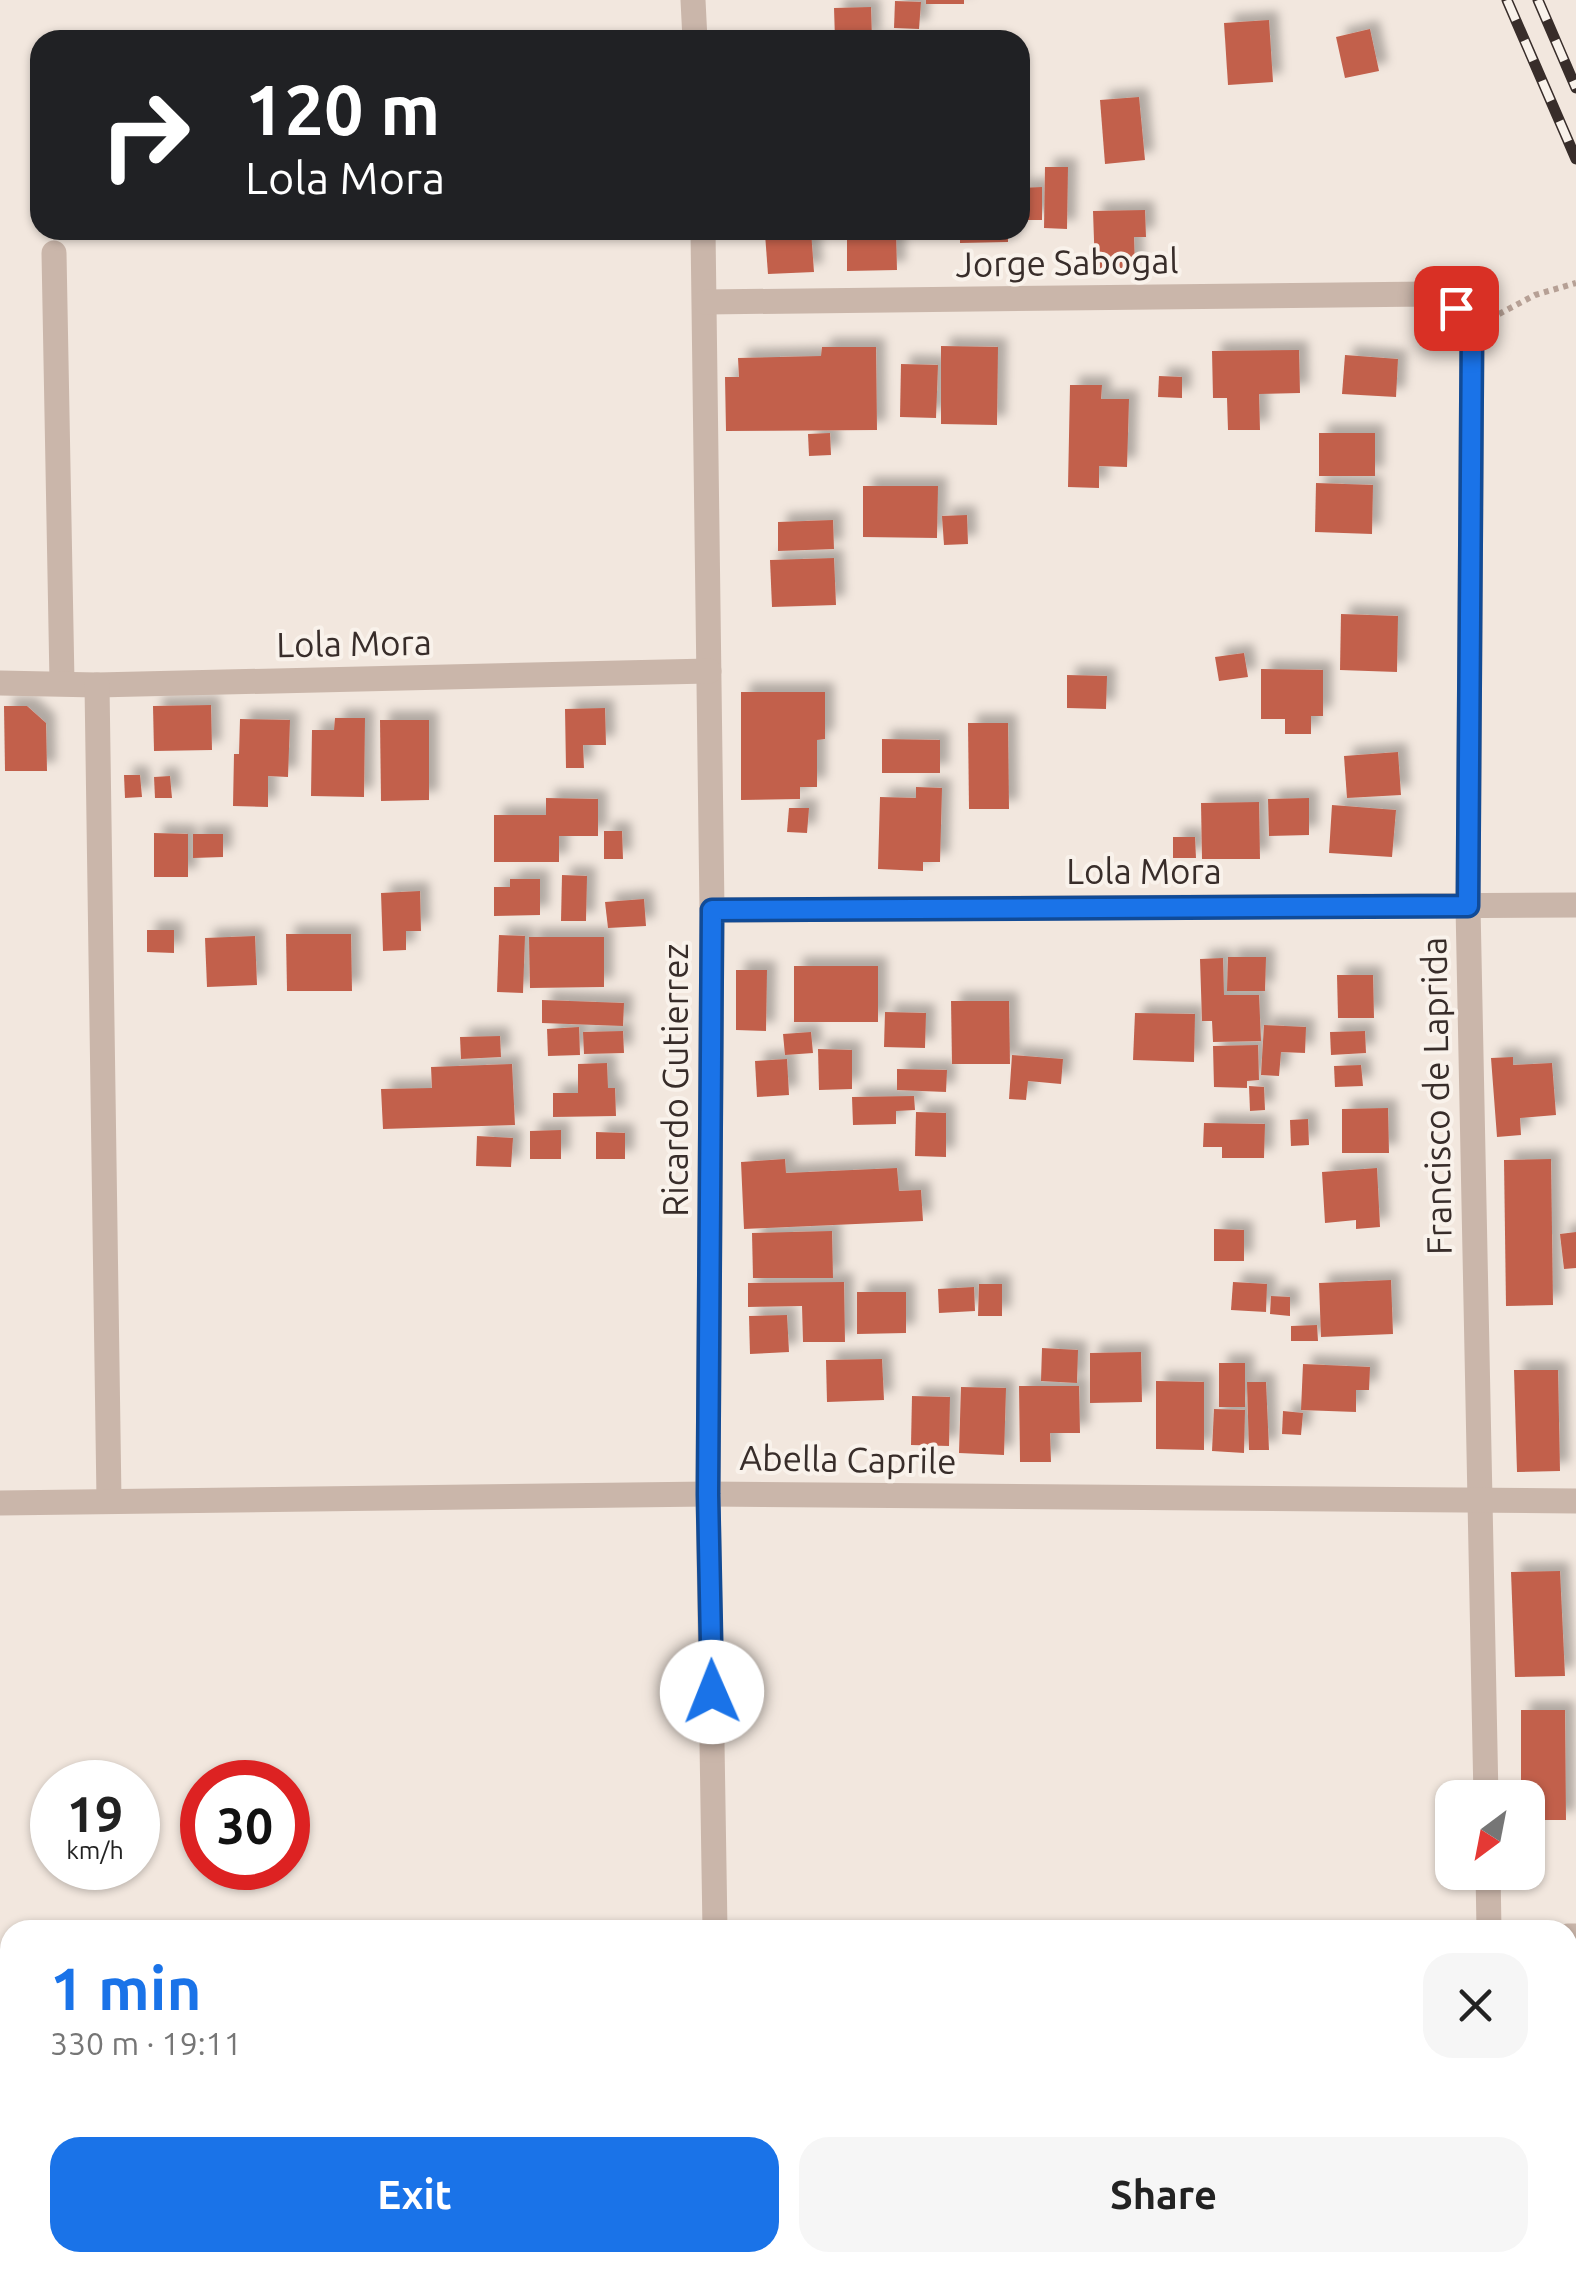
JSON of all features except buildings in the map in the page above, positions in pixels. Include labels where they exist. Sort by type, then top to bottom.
[{"type":"street","points":[[693,0],[694,30]]},
{"type":"street","name":"Ricardo Gutierrez","points":[[703,240],[712,910],[708,1494],[715,1920]]},
{"type":"street","points":[[54,253],[62,682]]},
{"type":"street","name":"Jorge Sabogal","points":[[706,302],[1429,294],[1456,308],[1472,329]]},
{"type":"street","name":"Francisco de Laprida","points":[[1472,329],[1468,906],[1486,1780]]},
{"type":"street","name":"Lola Mora","points":[[0,683],[97,685],[709,671]]},
{"type":"street","points":[[97,685],[110,1500]]},
{"type":"street","name":"Lola Mora","points":[[712,910],[1576,905]]},
{"type":"street","name":"Abella Caprile","points":[[0,1504],[708,1494],[1576,1501]]},
{"type":"street","points":[[1489,1890],[1490,1920]]},
{"type":"path","points":[[1472,329],[1535,295],[1576,284]]},
{"type":"railway","points":[[1507,0],[1576,159]]},
{"type":"railway","points":[[1538,0],[1576,88]]},
{"type":"route","points":[[712,1692],[708,1494],[712,910],[1468,906],[1472,329],[1456,308]]}]
